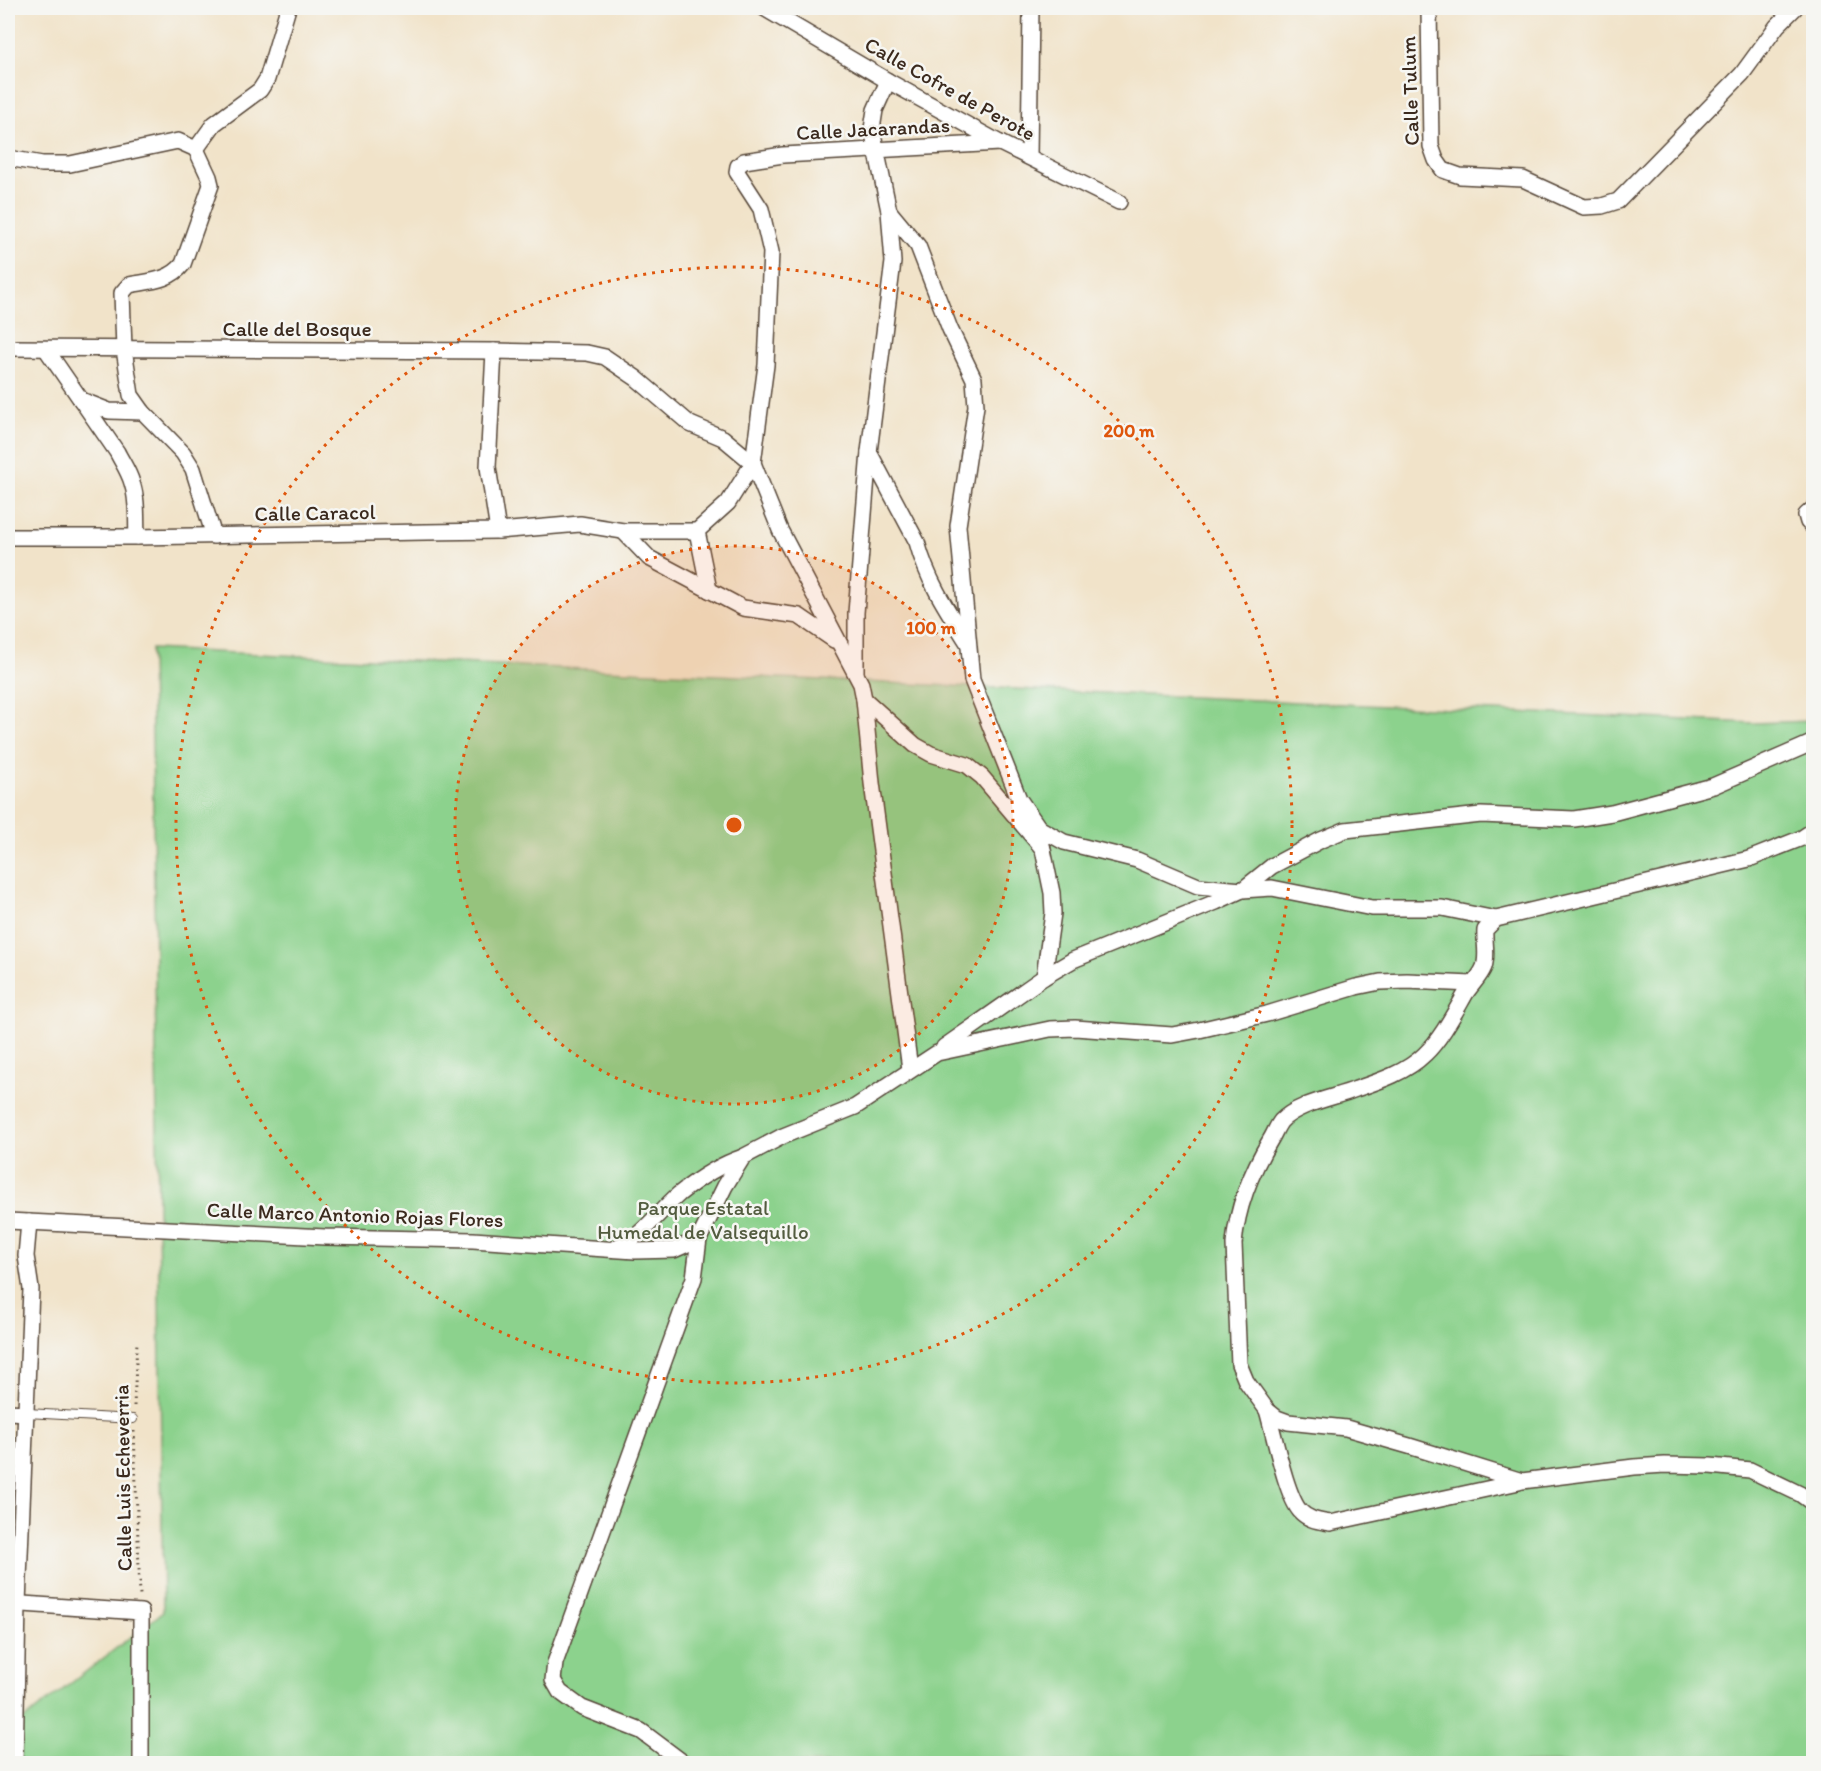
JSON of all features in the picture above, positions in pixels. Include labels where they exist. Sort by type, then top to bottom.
[{"type":"street","points":[[196,149],[214,124],[260,90],[267,79],[288,8]]},
{"type":"street","name":"Calle Cofre de Perote","points":[[764,8],[1000,143],[1119,202]]},
{"type":"street","points":[[1029,157],[1031,8]]},
{"type":"street","name":"Calle Tulum","points":[[1429,8],[1431,146],[1443,170],[1460,176],[1523,179],[1584,207],[1602,206],[1618,201],[1742,74],[1778,26],[1795,8]]},
{"type":"street","points":[[856,673],[856,613],[869,452],[892,262],[889,211],[872,129],[875,110],[888,81]]},
{"type":"street","points":[[8,158],[42,164],[70,164],[178,141],[196,149],[209,177],[210,185],[183,264],[177,273],[165,279],[129,285],[125,288],[122,293],[124,349],[131,395],[143,412],[183,453],[193,470],[214,536]]},
{"type":"street","name":"Calle Jacarandas","points":[[753,463],[766,365],[771,252],[761,209],[737,172],[738,165],[744,161],[783,155],[1000,143]]},
{"type":"street","points":[[889,211],[918,246],[950,329],[974,379],[976,406],[958,526],[972,680],[1019,799],[1039,828],[1052,893],[1053,913],[1044,977]]},
{"type":"street","name":"Calle del Bosque","points":[[8,348],[586,353],[605,357],[636,378],[690,424],[723,438],[753,463]]},
{"type":"street","points":[[46,349],[117,452],[133,484],[136,498],[137,537]]},
{"type":"street","points":[[494,351],[488,467],[498,531]]},
{"type":"street","points":[[81,400],[109,411],[143,412]]},
{"type":"street","points":[[869,452],[917,542],[921,558],[937,593],[969,645]]},
{"type":"street","points":[[709,590],[696,531],[728,503],[753,463]]},
{"type":"street","points":[[753,463],[780,530],[838,643],[856,673],[864,699],[872,783],[910,1070]]},
{"type":"street","points":[[1814,508],[1806,515],[1808,522],[1814,528]]},
{"type":"street","name":"Calle Caracol","points":[[8,537],[498,531],[580,524],[623,531],[696,531]]},
{"type":"street","points":[[623,531],[649,558],[743,608],[799,616],[838,643]]},
{"type":"street","points":[[864,699],[915,745],[931,754],[967,765],[982,777],[1043,849]]},
{"type":"street","points":[[613,1249],[631,1241],[679,1195],[707,1173],[783,1136],[855,1107],[1072,960],[1242,890],[1272,866],[1345,830],[1481,815],[1574,819],[1612,813],[1713,786],[1814,742]]},
{"type":"street","points":[[1039,828],[1064,842],[1137,860],[1198,886],[1242,890],[1272,888],[1372,908],[1442,908],[1496,919],[1749,859],[1802,838],[1814,830]]},
{"type":"street","points":[[1496,919],[1485,930],[1484,965],[1480,975],[1426,1054],[1398,1073],[1310,1104],[1281,1121],[1261,1155],[1241,1204],[1236,1225],[1234,1244],[1239,1364],[1246,1381],[1267,1410],[1276,1418],[1288,1422],[1346,1428],[1522,1481]]},
{"type":"street","points":[[937,1053],[1050,1029],[1172,1035],[1267,1014],[1380,982],[1472,984]]},
{"type":"street","points":[[685,1764],[641,1731],[582,1708],[560,1692],[553,1680],[555,1663],[694,1278],[699,1239],[725,1186],[743,1157]]},
{"type":"street","name":"Calle Marco Antonio Rojas Flores","points":[[8,1221],[325,1237],[473,1240],[635,1251],[674,1250],[699,1239]]},
{"type":"street","points":[[15,1764],[13,1603],[27,1413],[31,1289],[26,1256],[29,1222]]},
{"type":"street","points":[[1267,1410],[1292,1498],[1301,1512],[1312,1519],[1330,1523],[1522,1481],[1644,1466],[1710,1466],[1750,1470],[1800,1494],[1814,1504]]},
{"type":"street","points":[[8,1412],[27,1413]]},
{"type":"street","points":[[13,1603],[141,1612],[141,1764]]},
{"type":"lane","points":[[27,1413],[133,1419]]},
{"type":"path","name":"Calle Luis Echeverria","points":[[137,1342],[133,1419],[141,1612]]},
{"type":"green space","name":"Parque Estatal Humedal de Valsequillo","points":[[151,649],[1753,723],[1813,721],[1813,1763],[8,1764],[8,1732],[163,1612]]}]
